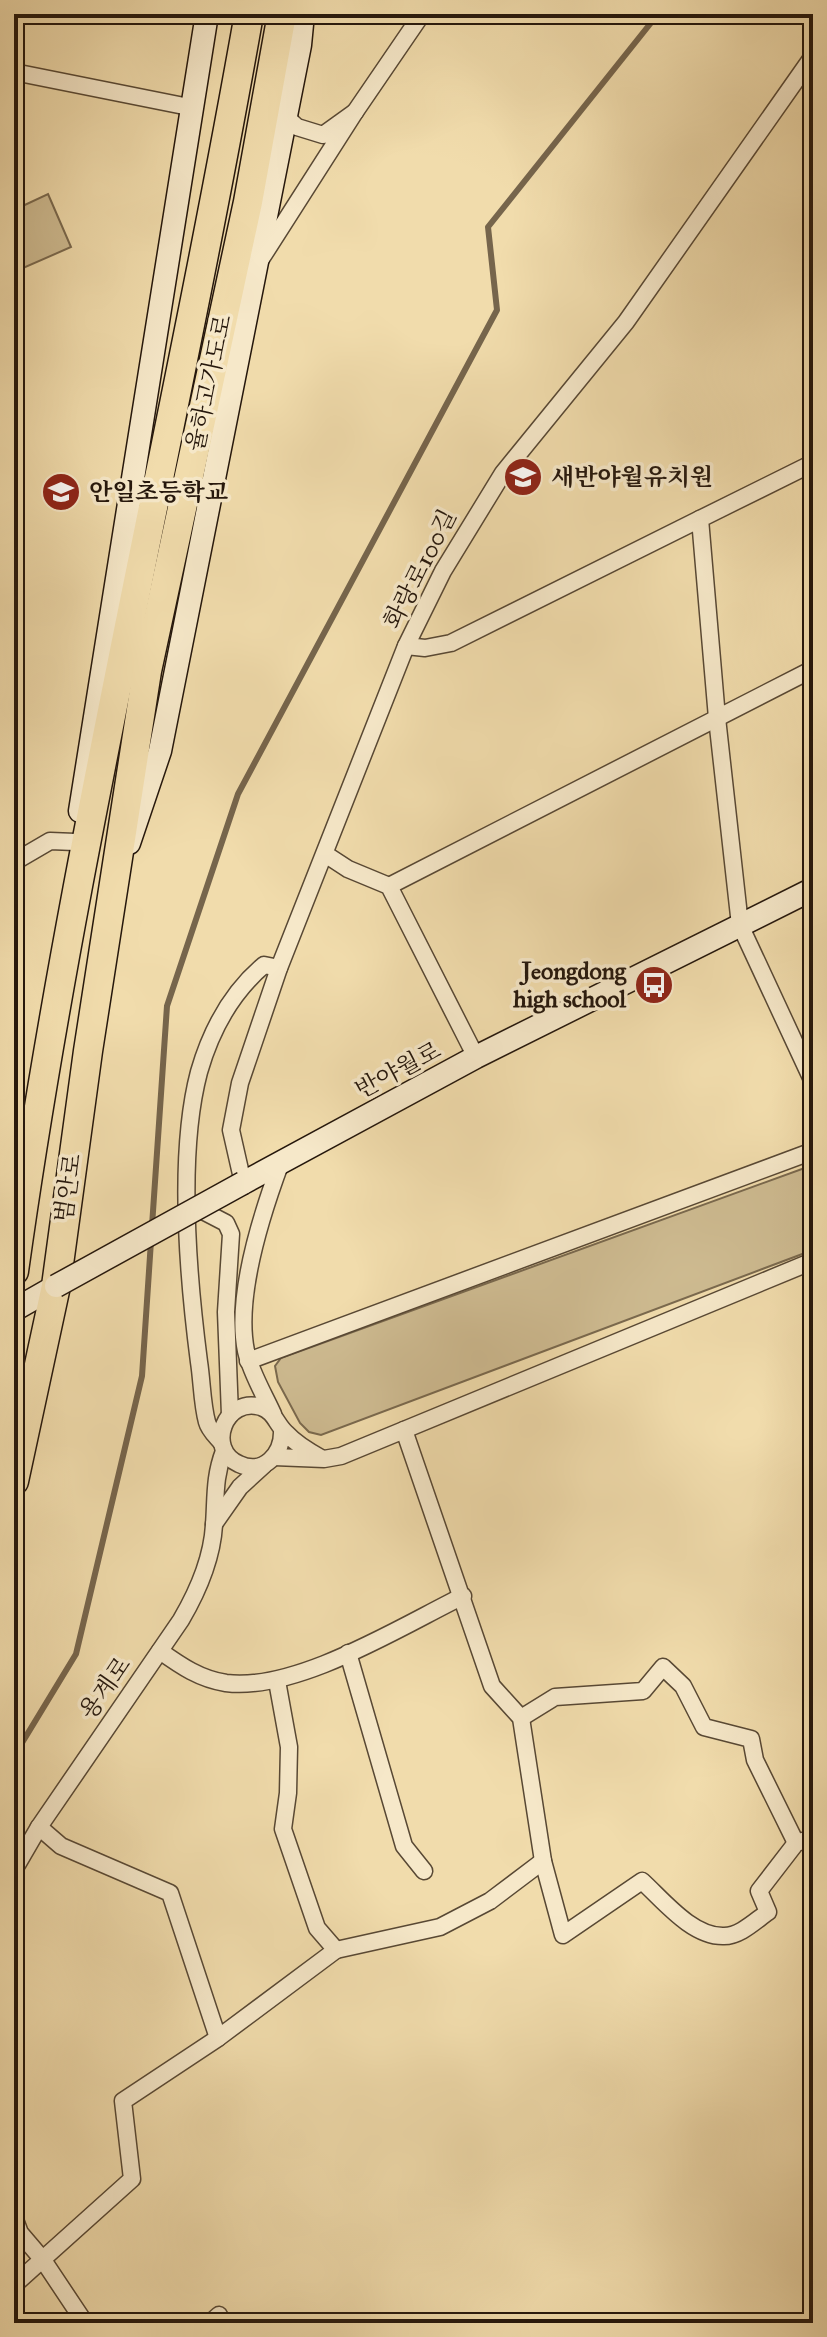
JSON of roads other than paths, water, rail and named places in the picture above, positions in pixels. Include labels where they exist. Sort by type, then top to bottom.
[{"type":"highway","name":"율하고가도로","points":[[75,890],[219,186],[249,14]]},
{"type":"highway","name":"율하고가도로","points":[[112,893],[147,671],[248,202],[282,14]]},
{"type":"highway","name":"범안로","points":[[14,1271],[18,1214],[75,890]]},
{"type":"highway","name":"범안로","points":[[14,1481],[56,1286],[112,893]]},
{"type":"main road","points":[[75,890],[75,842],[98,678],[207,14]]},
{"type":"main road","points":[[112,893],[160,751],[286,117],[303,14]]},
{"type":"main road","name":"반야월로","points":[[14,1310],[476,1057],[813,889]]},
{"type":"street","points":[[256,267],[422,14]]},
{"type":"street","name":"화랑로100길","points":[[243,1183],[231,1130],[233,1110],[279,968],[406,646],[463,534],[503,473],[626,322],[813,56]]},
{"type":"street","points":[[14,72],[194,108]]},
{"type":"street","points":[[286,117],[297,127],[323,135],[355,112]]},
{"type":"street","points":[[406,646],[425,648],[451,643],[813,463]]},
{"type":"street","points":[[700,519],[717,718],[740,925],[813,1082]]},
{"type":"street","points":[[389,886],[813,669]]},
{"type":"street","points":[[14,862],[50,841],[75,842]]},
{"type":"street","points":[[325,854],[348,869],[389,886],[476,1057]]},
{"type":"street","points":[[279,968],[264,965],[245,981],[209,1041],[195,1102],[188,1168],[188,1254],[207,1423],[237,1464],[257,1467],[270,1461],[341,1456],[813,1261]]},
{"type":"street","points":[[248,1361],[813,1151]]},
{"type":"street","points":[[270,1461],[283,1440],[282,1430],[248,1361],[244,1319],[268,1198],[281,1162]]},
{"type":"street","points":[[197,1208],[226,1223],[231,1234],[226,1312],[230,1415]]},
{"type":"street","points":[[222,1446],[224,1423],[237,1409],[256,1406],[273,1414]]},
{"type":"street","points":[[282,1430],[324,1459]]},
{"type":"street","points":[[404,1430],[492,1686],[521,1718],[543,1861],[563,1935],[642,1881],[682,1918],[705,1931],[724,1936],[744,1930],[768,1912],[759,1891],[796,1843],[813,1838]]},
{"type":"street","name":"용계로","points":[[14,1870],[39,1827],[160,1651],[198,1590],[214,1524],[216,1477],[222,1446]]},
{"type":"street","name":"용계로","points":[[214,1524],[240,1487],[270,1461]]},
{"type":"street","points":[[160,1651],[205,1678],[248,1684],[277,1681],[348,1653],[463,1596]]},
{"type":"street","points":[[348,1653],[404,1846],[424,1871]]},
{"type":"street","points":[[521,1718],[555,1697],[643,1691],[663,1667],[683,1686],[704,1727],[751,1739],[755,1760],[796,1843]]},
{"type":"street","points":[[277,1681],[289,1747],[283,1829],[317,1928],[336,1950]]},
{"type":"street","points":[[39,1827],[61,1846],[170,1893],[218,2038]]},
{"type":"street","points":[[14,2285],[132,2179],[123,2101],[218,2038],[336,1950],[440,1927],[490,1901],[543,1861]]},
{"type":"street","points":[[14,2217],[20,2233],[43,2260],[85,2323]]},
{"type":"waterway","points":[[152,1226],[167,1006],[238,794],[497,310],[488,227],[658,14]]},
{"type":"waterway","points":[[14,1756],[76,1654],[142,1376],[151,1241]]},
{"type":"place","name":"새반야월유치원","points":[[523,477]]},
{"type":"place","name":"안일초등학교","points":[[61,492]]},
{"type":"place","name":"Jeongdong high school","points":[[654,985]]}]
